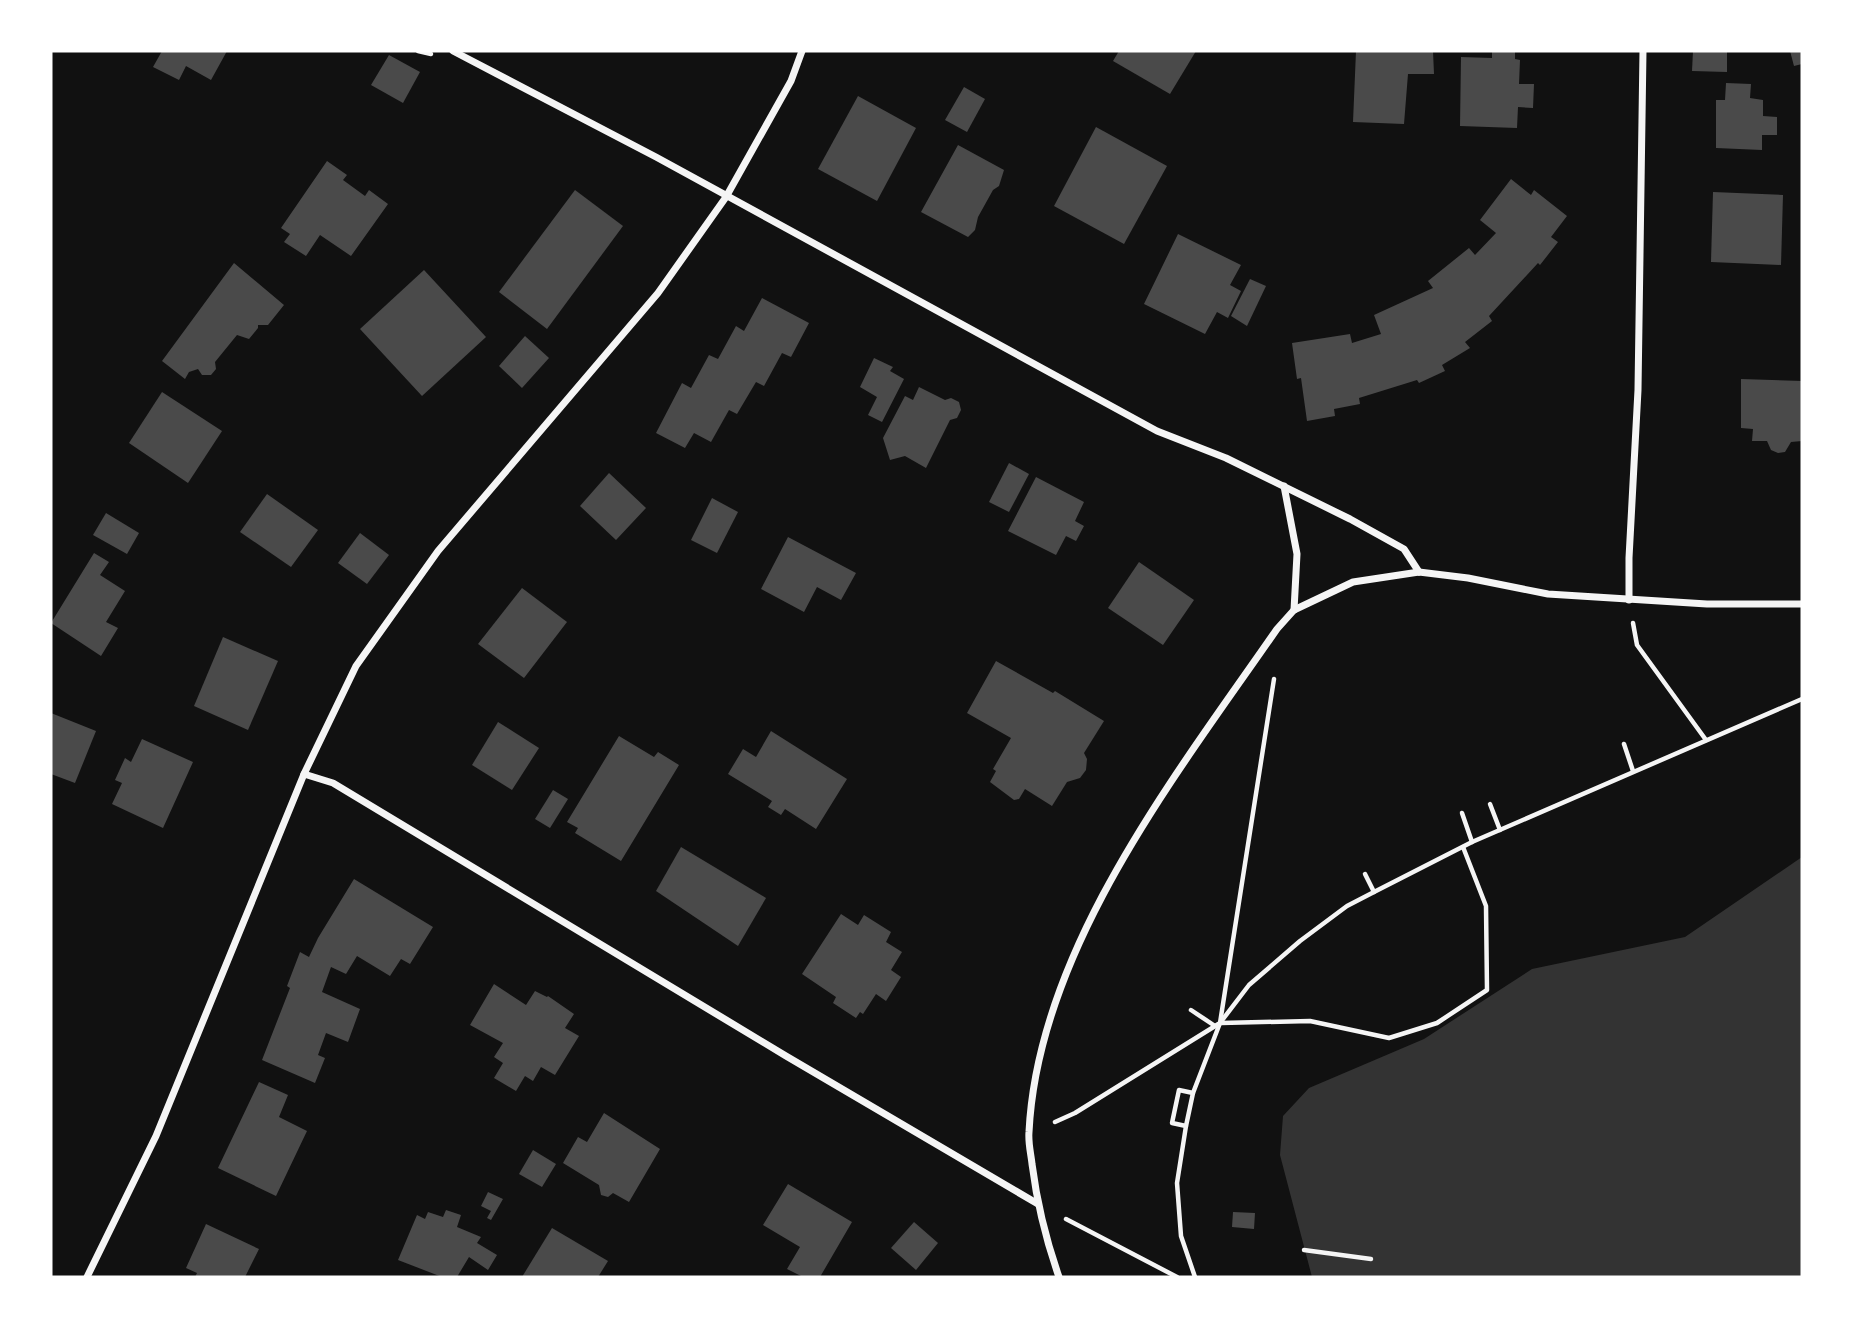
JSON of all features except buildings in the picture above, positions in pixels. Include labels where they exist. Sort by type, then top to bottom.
[{"type":"street","points":[[453,51],[656,157],[1157,431],[1226,458],[1404,549],[1419,572]]},
{"type":"street","points":[[87,1277],[156,1136],[304,774],[356,666],[439,551],[658,293],[726,197],[791,81],[802,51]]},
{"type":"street","points":[[1629,600],[1638,390],[1643,51]]},
{"type":"street","points":[[1284,486],[1297,554],[1294,610]]},
{"type":"street","points":[[1059,1277],[1038,1204],[1029,1135],[1035,1072],[1061,984],[1097,909],[1149,813],[1277,629],[1294,610],[1353,582],[1419,572],[1468,578],[1548,594],[1707,604],[1802,604]]},
{"type":"street","points":[[304,774],[333,783],[786,1056],[1038,1204]]},
{"type":"path","points":[[1629,600],[1637,645],[1706,740]]},
{"type":"path","points":[[1195,1277],[1181,1236],[1177,1183],[1193,1093],[1218,1024],[1276,667],[1277,629]]},
{"type":"path","points":[[1029,1135],[1075,1113],[1218,1024],[1249,985],[1347,906],[1472,842],[1802,699]]},
{"type":"path","points":[[1624,744],[1633,771]]},
{"type":"path","points":[[1490,804],[1500,830]]},
{"type":"path","points":[[1462,813],[1472,842]]},
{"type":"path","points":[[1191,1010],[1218,1024],[1310,1021],[1389,1038],[1437,1023],[1487,990],[1486,905],[1463,847]]},
{"type":"path","points":[[1365,874],[1374,892]]},
{"type":"path","points":[[1186,1126],[1172,1123],[1179,1090],[1193,1093]]},
{"type":"path","points":[[1038,1204],[1177,1277]]},
{"type":"path","points":[[1304,1250],[1371,1259]]},
{"type":"shaded area","points":[[1802,857],[1802,1277],[1312,1277],[1280,1155],[1283,1116],[1309,1088],[1424,1039],[1532,969],[1685,937]]}]
